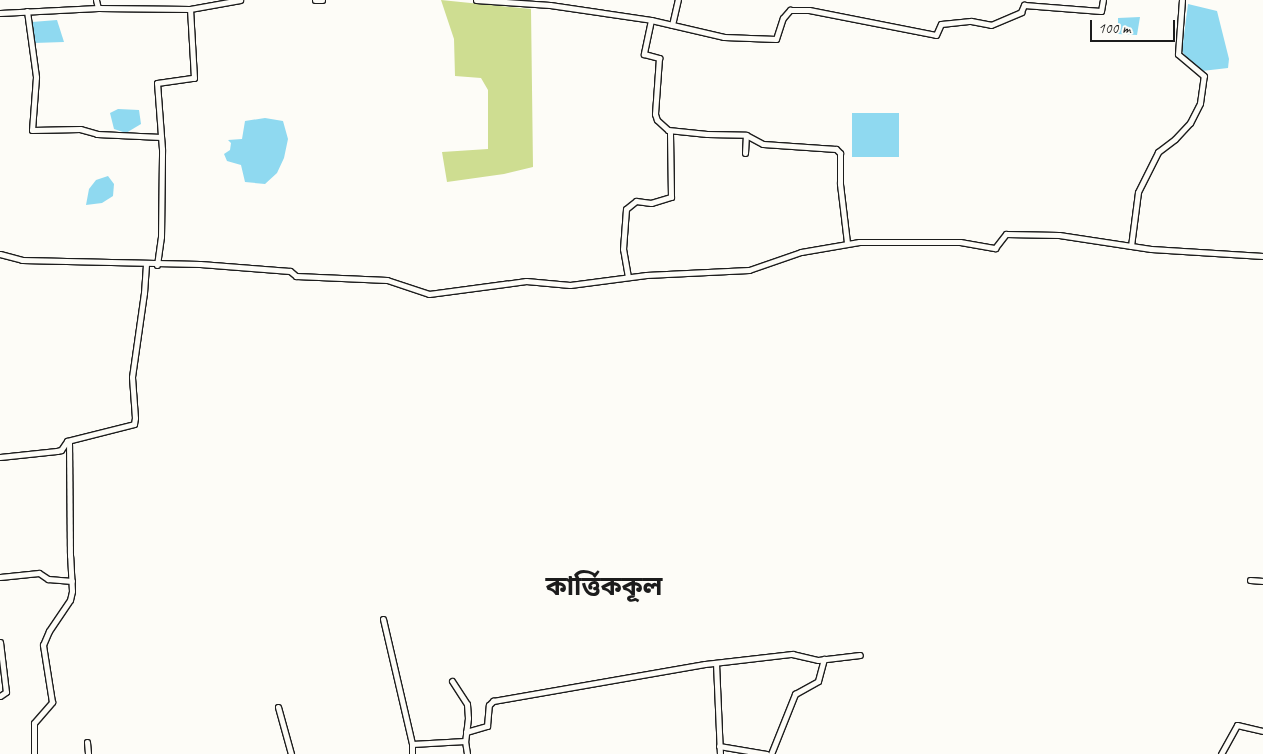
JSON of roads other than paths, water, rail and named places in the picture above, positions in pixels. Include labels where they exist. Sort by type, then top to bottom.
[{"type":"street","points":[[96,0],[98,8]]},
{"type":"street","points":[[0,13],[98,8],[190,8],[240,0]]},
{"type":"street","points":[[315,0],[322,0]]},
{"type":"street","points":[[476,0],[550,5],[650,20],[724,37],[776,39],[783,18],[790,10],[800,10],[936,35],[942,24],[971,21],[991,24],[1022,12],[1024,4],[1102,12],[1103,0]]},
{"type":"street","points":[[672,25],[678,0]]},
{"type":"street","points":[[1131,246],[1138,192],[1158,152],[1175,140],[1190,122],[1200,103],[1204,76],[1178,54],[1182,0]]},
{"type":"street","points":[[157,265],[161,237],[161,136],[157,84],[194,78],[190,8]]},
{"type":"street","points":[[27,11],[36,77],[32,130],[80,129],[97,134],[161,136]]},
{"type":"street","points":[[650,20],[644,54],[658,58],[655,114],[657,120],[668,130],[746,135],[763,144],[836,149],[840,153],[840,184],[847,243]]},
{"type":"street","points":[[628,277],[623,249],[626,209],[636,201],[651,203],[670,197],[670,133]]},
{"type":"street","points":[[745,153],[746,135]]},
{"type":"street","points":[[0,254],[22,260],[157,265],[200,264],[290,271],[296,276],[387,280],[429,294],[526,281],[570,285],[628,277],[701,271],[749,270],[801,252],[847,243],[960,242],[995,248],[1006,234],[1059,235],[1131,246],[1209,254],[1263,256]]},
{"type":"street","points":[[0,457],[57,451],[70,441],[134,424],[132,377],[144,293],[146,264]]},
{"type":"street","points":[[34,754],[34,723],[52,702],[43,645],[49,631],[70,600],[72,581],[70,441]]},
{"type":"street","points":[[0,577],[39,573],[48,579],[72,581]]},
{"type":"street","points":[[1250,580],[1263,581]]},
{"type":"street","points":[[383,619],[412,744],[412,754]]},
{"type":"street","points":[[0,642],[6,692],[0,696]]},
{"type":"street","points":[[466,732],[487,726],[489,705],[493,700],[716,663],[792,654],[824,660],[860,655]]},
{"type":"street","points":[[771,754],[795,694],[818,681],[824,660]]},
{"type":"street","points":[[716,663],[720,754]]},
{"type":"street","points":[[452,681],[467,704],[465,741],[468,754]]},
{"type":"street","points":[[278,707],[291,754]]},
{"type":"street","points":[[1221,754],[1237,725],[1263,731]]},
{"type":"street","points":[[412,744],[465,741]]},
{"type":"street","points":[[87,742],[88,754]]},
{"type":"street","points":[[719,746],[766,754]]},
{"type":"water","points":[[1188,4],[1217,11],[1229,59],[1228,68],[1202,71],[1189,62],[1182,51]]},
{"type":"water","points":[[1140,17],[1137,35],[1118,34],[1118,18]]},
{"type":"water","points":[[57,20],[64,42],[34,43],[32,22]]},
{"type":"water","points":[[118,109],[139,110],[141,124],[126,133],[114,129],[110,113]]},
{"type":"water","points":[[852,113],[899,113],[899,157],[852,157]]},
{"type":"water","points":[[265,118],[283,121],[288,139],[284,158],[277,173],[265,184],[245,182],[241,165],[227,161],[224,154],[230,150],[231,143],[228,140],[242,139],[245,121]]},
{"type":"water","points":[[108,176],[114,184],[113,196],[102,203],[86,205],[89,189],[96,180]]},
{"type":"district","name":"কার্ত্তিককূল","points":[[604,587]]}]
